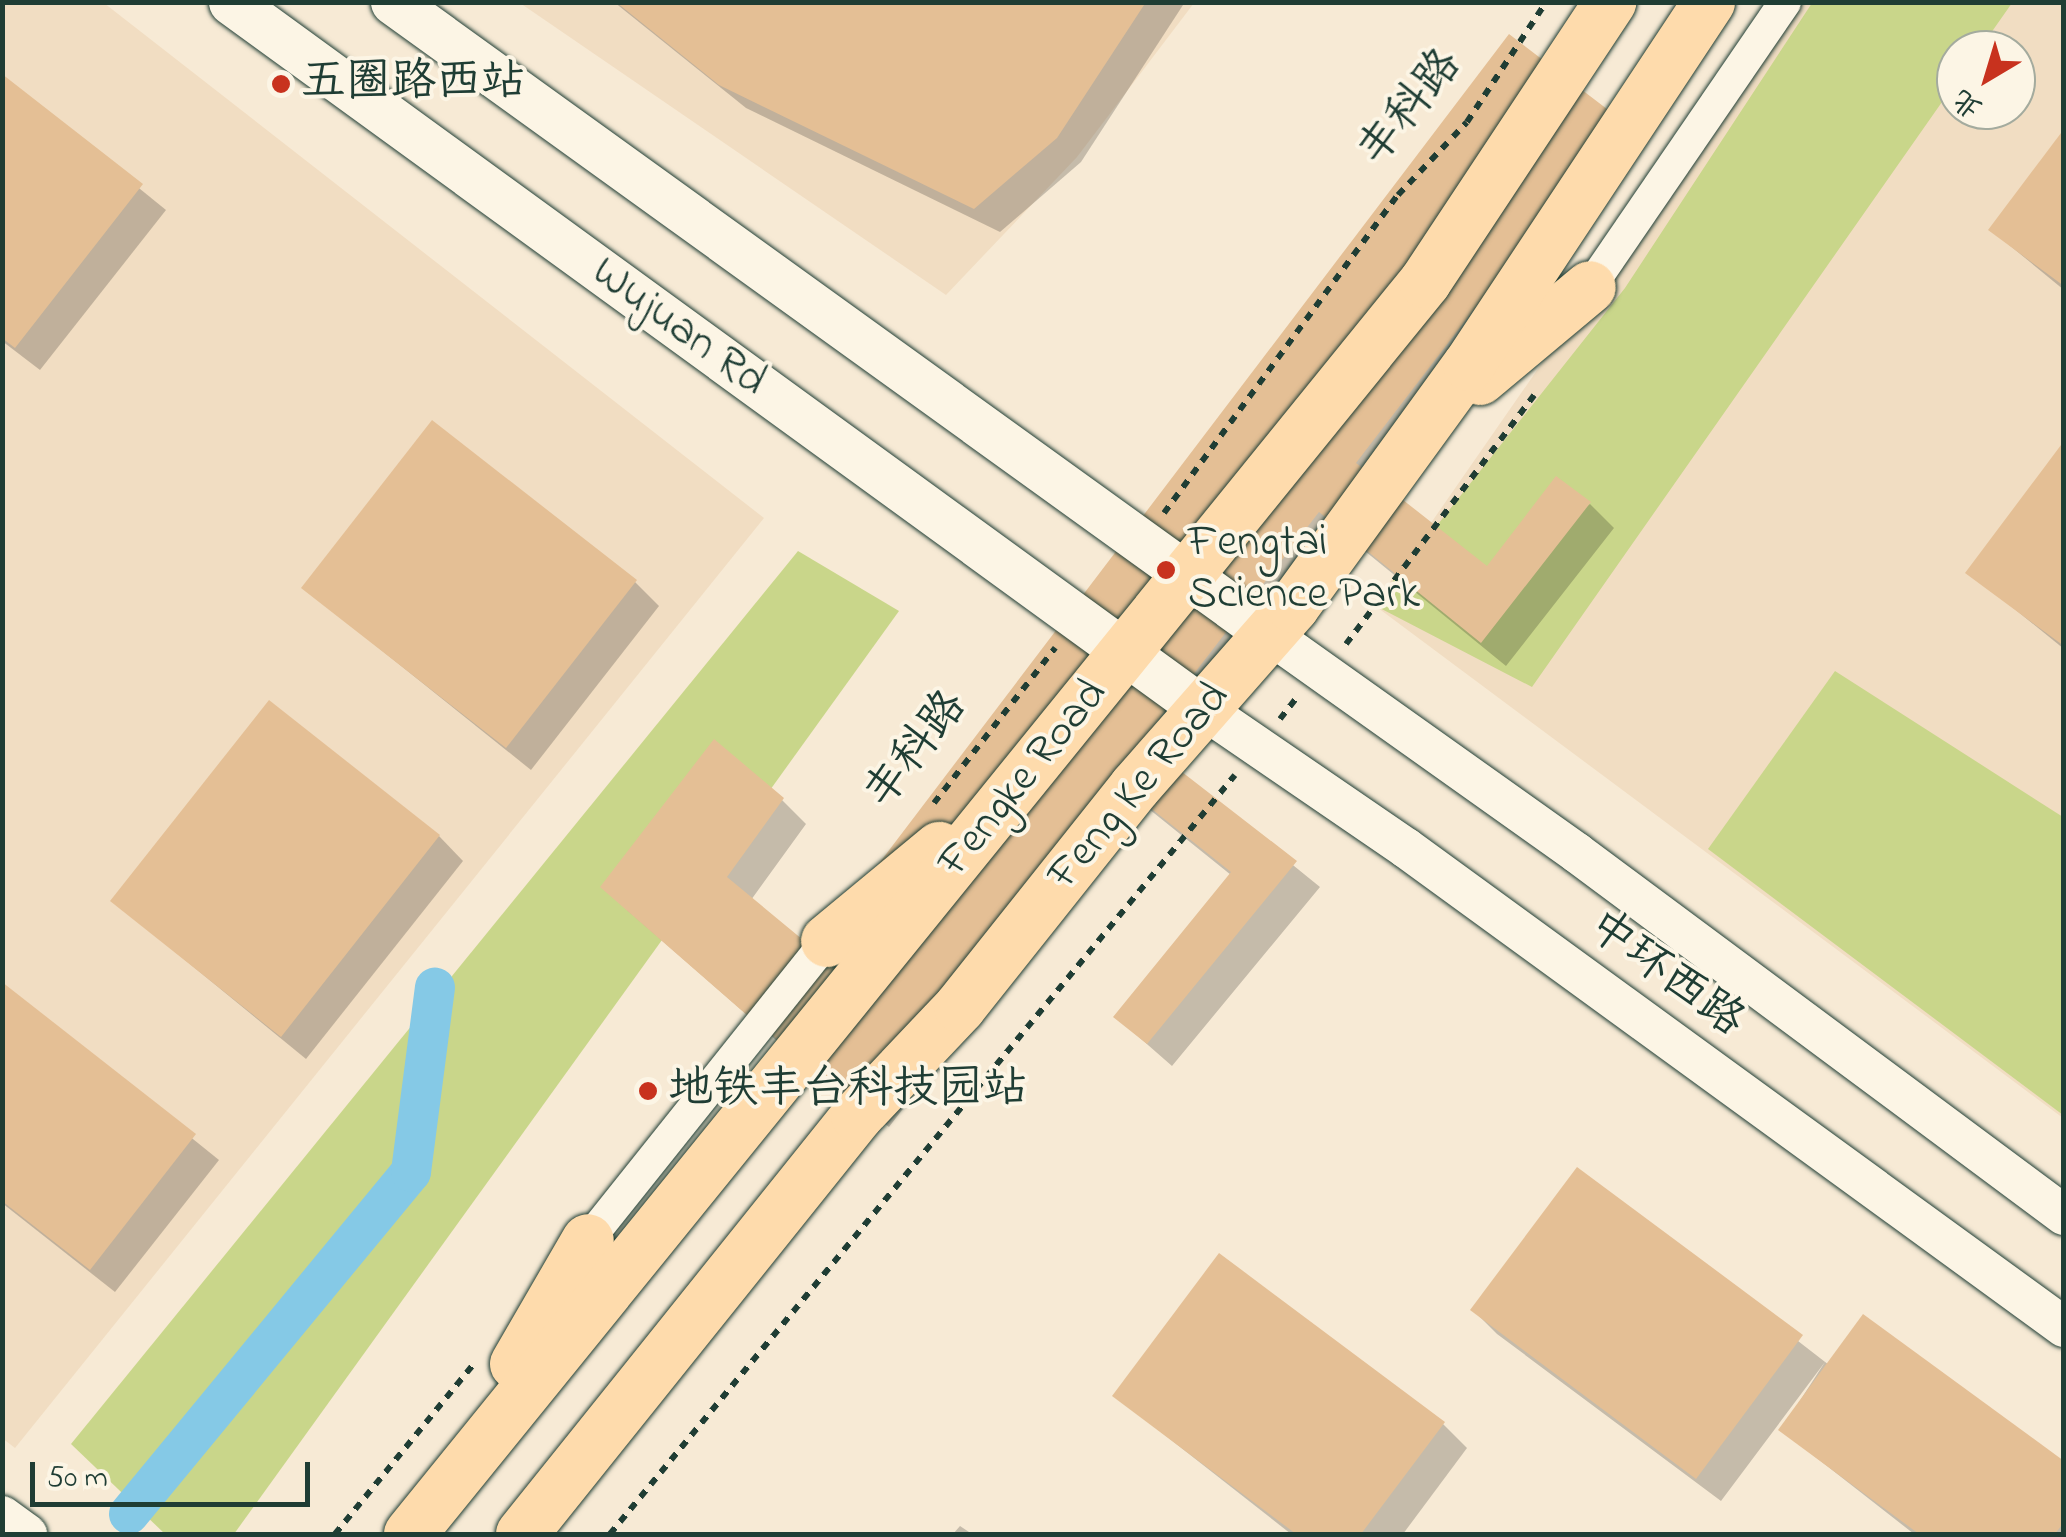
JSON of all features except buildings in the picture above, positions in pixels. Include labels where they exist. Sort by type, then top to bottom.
[{"type":"main road","name":"Wujuan Rd","points":[[231,2],[1082,615],[1203,709]]},
{"type":"main road","points":[[392,2],[1269,634]]},
{"type":"main road","name":"Fengke Road","points":[[410,1534],[1424,282],[1610,2]]},
{"type":"main road","name":"Feng Ke Road","points":[[522,1534],[857,1116],[960,1007],[1269,634],[1426,425],[1710,2]]},
{"type":"main road","points":[[1426,425],[1590,287]]},
{"type":"main road","points":[[827,941],[944,844],[1000,810]]},
{"type":"main road","points":[[495,1430],[510,1375],[588,1240]]},
{"type":"street","points":[[1590,287],[1784,2]]},
{"type":"street","name":"中环西路","points":[[1269,634],[1322,667],[2064,1214]]},
{"type":"street","name":"中环西路","points":[[1203,709],[1259,745],[2064,1328]]},
{"type":"street","points":[[588,1240],[827,941]]},
{"type":"street","points":[[2,1516],[27,1534]]},
{"type":"path","name":"丰科路","points":[[1142,540],[1398,195],[1467,122],[1546,2]]},
{"type":"path","points":[[610,1534],[1322,667],[1356,638],[1538,389]]},
{"type":"path","name":"丰科路","points":[[930,807],[1082,615]]},
{"type":"path","points":[[335,1534],[486,1350]]},
{"type":"shaded area","points":[[2,3],[104,3],[764,518],[15,1448],[2,1438]]},
{"type":"shaded area","points":[[520,3],[1194,3],[1077,157],[946,295]]},
{"type":"shaded area","points":[[1792,3],[2063,3],[2063,1118],[1374,605]]},
{"type":"green space","points":[[1812,3],[2012,3],[1993,30],[1936,30],[1936,111],[1532,687],[1374,605],[1625,288]]},
{"type":"green space","points":[[798,551],[899,611],[234,1534],[165,1534],[71,1444]]},
{"type":"green space","points":[[1835,671],[2063,817],[2063,1115],[1708,849]]},
{"type":"waterway","points":[[129,1514],[411,1172],[435,988]]},
{"type":"place","name":"五圈路西站","points":[[281,84]]},
{"type":"place","name":"Fengtai Science Park","points":[[1166,570]]},
{"type":"place","name":"地铁丰台科技园站","points":[[648,1091]]}]
